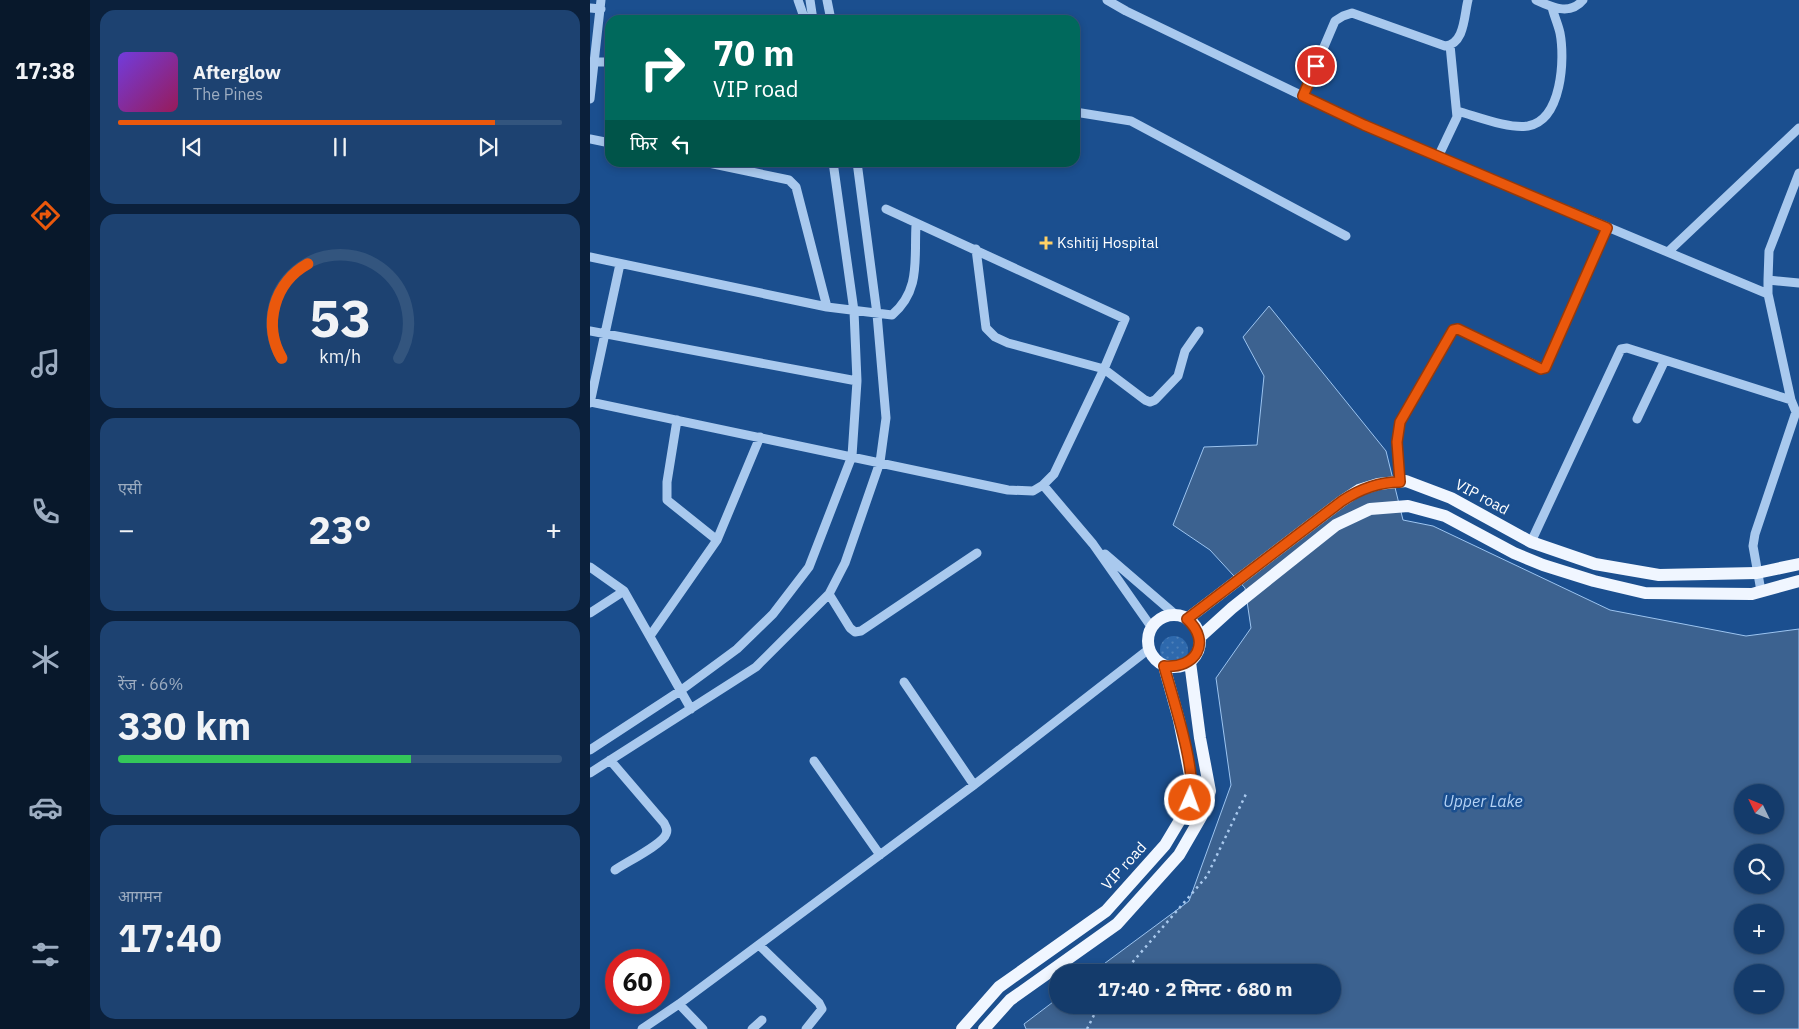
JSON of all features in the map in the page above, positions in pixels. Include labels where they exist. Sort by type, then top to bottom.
[{"type":"main road","name":"VIP road","points":[[1152,628],[1166,616],[1182,617],[1221,593],[1358,490],[1378,484],[1398,482],[1406,482],[1451,498],[1531,542],[1595,564],[1659,575],[1757,573],[1799,564]]},
{"type":"main road","points":[[1164,666],[1178,667],[1190,662],[1196,655],[1200,637],[1232,608],[1336,525],[1370,509],[1408,506],[1445,516],[1529,559],[1611,585],[1645,593],[1752,594],[1799,581]]},
{"type":"main road","points":[[1182,617],[1195,627],[1200,637]]},
{"type":"main road","points":[[1149,649],[1149,634],[1152,628]]},
{"type":"main road","name":"VIP road","points":[[962,1029],[999,987],[1106,911],[1165,845],[1186,810],[1193,790],[1178,720],[1164,666],[1154,659],[1149,649]]},
{"type":"main road","points":[[984,1029],[1010,1000],[1117,924],[1179,855],[1201,817],[1210,791],[1200,738],[1190,662]]},
{"type":"street","points":[[798,0],[803,15]]},
{"type":"street","points":[[810,0],[812,15]]},
{"type":"street","points":[[827,0],[830,15]]},
{"type":"street","points":[[1107,0],[1126,11],[1364,125],[1768,294]]},
{"type":"street","points":[[1303,96],[1335,22],[1343,16],[1352,13],[1445,46],[1450,46],[1457,41],[1460,34],[1468,0]]},
{"type":"street","points":[[1536,0],[1552,7],[1569,9],[1582,0]]},
{"type":"street","points":[[590,8],[601,5],[592,62],[590,99]]},
{"type":"street","points":[[1457,110],[1515,126],[1528,126],[1537,122],[1552,108],[1558,90],[1562,55],[1560,33],[1552,7]]},
{"type":"street","points":[[1438,157],[1454,126],[1457,110],[1450,46]]},
{"type":"street","points":[[592,62],[605,62]]},
{"type":"street","points":[[1080,113],[1131,121],[1346,236]]},
{"type":"street","points":[[1669,251],[1799,128]]},
{"type":"street","points":[[590,139],[605,142]]},
{"type":"street","points":[[728,167],[790,180],[796,187],[827,307]]},
{"type":"street","points":[[590,750],[680,691],[737,649],[773,614],[809,567],[852,456],[857,381],[854,311],[835,167]]},
{"type":"street","points":[[590,773],[756,667],[829,594],[845,563],[880,462],[886,418],[877,314],[858,167]]},
{"type":"street","points":[[1761,591],[1753,546],[1755,534],[1798,414],[1791,400],[1768,294],[1769,251],[1799,173]]},
{"type":"street","points":[[620,264],[590,403],[1008,490],[1032,491],[1044,485],[1054,474],[1104,369],[1125,319],[976,249],[916,225],[886,209]]},
{"type":"street","points":[[590,257],[827,307],[892,315],[903,305],[913,288],[916,225]]},
{"type":"street","points":[[1398,482],[1397,442],[1400,422],[1450,333],[1458,329],[1544,369],[1607,228]]},
{"type":"street","points":[[976,249],[986,328],[995,337],[1008,343],[1104,369],[1144,400],[1150,402],[1155,400],[1178,376],[1185,351],[1199,331]]},
{"type":"street","points":[[1768,280],[1799,283]]},
{"type":"street","points":[[590,331],[857,381]]},
{"type":"street","points":[[1531,542],[1621,350],[1626,348],[1791,400]]},
{"type":"street","points":[[1636,419],[1665,360]]},
{"type":"street","points":[[677,420],[667,482],[668,500],[717,540]]},
{"type":"street","points":[[650,636],[717,540],[760,437]]},
{"type":"street","points":[[1044,485],[1093,544],[1152,628]]},
{"type":"street","points":[[1093,544],[1182,617]]},
{"type":"street","points":[[829,594],[850,628],[855,632],[861,631],[977,553]]},
{"type":"street","points":[[590,567],[624,591],[691,709]]},
{"type":"street","points":[[590,613],[624,591]]},
{"type":"street","points":[[642,1029],[679,1004],[974,785],[1149,649]]},
{"type":"street","points":[[904,682],[974,785]]},
{"type":"street","points":[[610,760],[664,823],[667,831],[666,836],[615,870]]},
{"type":"street","points":[[814,761],[880,855]]},
{"type":"street","points":[[759,945],[819,1003],[822,1009],[806,1029]]},
{"type":"street","points":[[679,1004],[702,1029]]},
{"type":"street","points":[[752,1029],[762,1020]]},
{"type":"path","points":[[1131,964],[1207,876],[1246,794]]},
{"type":"path","points":[[1087,1029],[1094,1014]]},
{"type":"shaded area","points":[[1174,636],[1184,640],[1188,650],[1184,660],[1174,664],[1164,660],[1160,650],[1164,640]]},
{"type":"water","name":"Upper Lake","points":[[1269,306],[1386,451],[1403,520],[1433,526],[1610,610],[1746,636],[1799,629],[1799,1029],[1026,1029],[1024,1024],[1049,1005],[1049,1014],[1341,1014],[1341,964],[1104,964],[1189,901],[1231,785],[1216,678],[1251,628],[1245,588],[1210,550],[1173,525],[1204,447],[1257,445],[1264,376],[1243,337]]},
{"type":"place","name":"Kshitij Hospital","points":[[1046,243]]},
{"type":"route","points":[[1190,800],[1193,790],[1188,762],[1164,666],[1178,667],[1190,662],[1196,655],[1200,646],[1200,637],[1195,627],[1187,619],[1358,490],[1378,484],[1400,482],[1397,442],[1400,422],[1453,330],[1458,329],[1544,369],[1607,228],[1364,125],[1303,96],[1316,66]]}]
